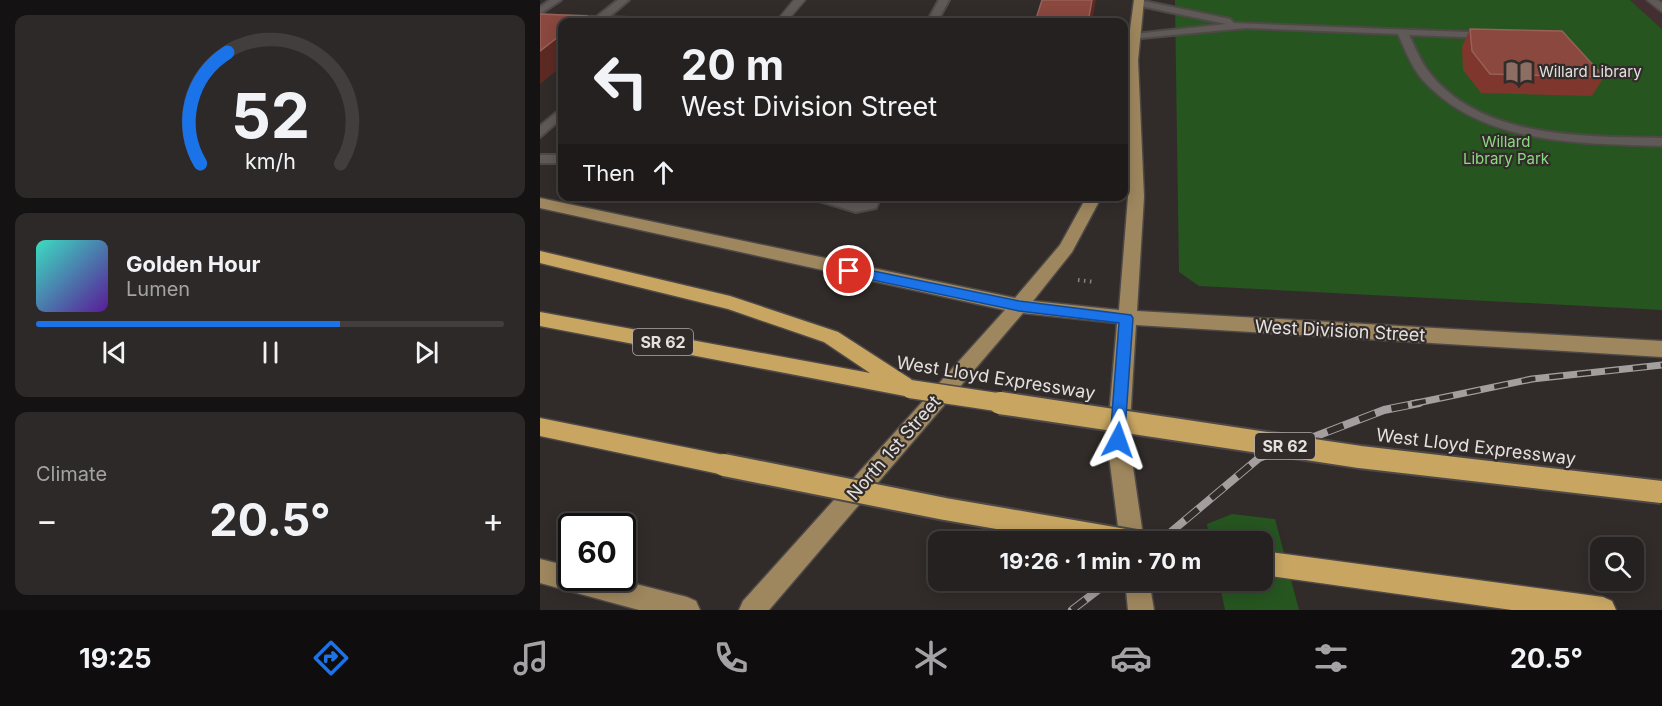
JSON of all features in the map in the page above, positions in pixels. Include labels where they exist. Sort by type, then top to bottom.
[{"type":"highway","points":[[540,257],[730,303],[831,337],[910,389]]},
{"type":"highway","name":"West Lloyd Expressway","points":[[540,318],[910,389],[1360,457],[1662,492]]},
{"type":"highway","points":[[540,427],[945,508],[1075,531]]},
{"type":"highway","points":[[1273,564],[1603,610]]},
{"type":"main road","points":[[1130,531],[1118,440],[1136,197],[1132,60],[1129,37],[1139,1]]},
{"type":"main road","points":[[1128,78],[1132,60]]},
{"type":"main road","name":"North 1st Street","points":[[752,610],[1019,306],[1066,248],[1092,201]]},
{"type":"main road","name":"West Division Street","points":[[540,203],[1019,306],[1126,318],[1662,349]]},
{"type":"main road","points":[[540,571],[687,610]]},
{"type":"main road","points":[[1138,591],[1141,610]]},
{"type":"street","points":[[784,18],[800,0]]},
{"type":"street","points":[[1652,0],[1662,9]]},
{"type":"street","points":[[540,18],[558,19]]},
{"type":"lane","points":[[540,11],[556,0]]},
{"type":"lane","points":[[602,18],[624,0]]},
{"type":"lane","points":[[934,18],[944,0]]},
{"type":"lane","points":[[1139,1],[1246,25]]},
{"type":"lane","points":[[1129,37],[1246,25],[1497,35]]},
{"type":"lane","points":[[1402,31],[1425,75],[1459,105],[1507,126],[1557,138],[1662,142]]},
{"type":"lane","points":[[540,133],[558,116]]},
{"type":"lane","points":[[540,159],[558,159]]},
{"type":"lane","points":[[831,201],[856,207],[871,205],[872,201]]},
{"type":"shaded area","points":[[1630,0],[1662,0],[1662,29]]},
{"type":"green space","name":"Willard Library Park","points":[[1175,0],[1630,0],[1662,29],[1662,310],[1199,286],[1179,272]]},
{"type":"green space","points":[[1232,514],[1275,519],[1299,610],[1225,610],[1221,591],[1273,591],[1273,531],[1208,531],[1207,524]]},
{"type":"building","points":[[1042,0],[1092,0],[1089,18],[1036,18]]},
{"type":"building","points":[[540,14],[586,16],[558,18],[558,37],[540,51]]},
{"type":"building","points":[[1470,29],[1562,31],[1604,77],[1490,74],[1472,51]]},
{"type":"railway","points":[[1412,404],[1532,379],[1662,365]]},
{"type":"railway","points":[[1172,531],[1259,458],[1384,410],[1419,403]]},
{"type":"railway","points":[[1072,610],[1097,591]]},
{"type":"place","name":"Willard Library","points":[[1519,72]]},
{"type":"route","points":[[849,271],[1019,306],[1126,318],[1118,440]]}]
